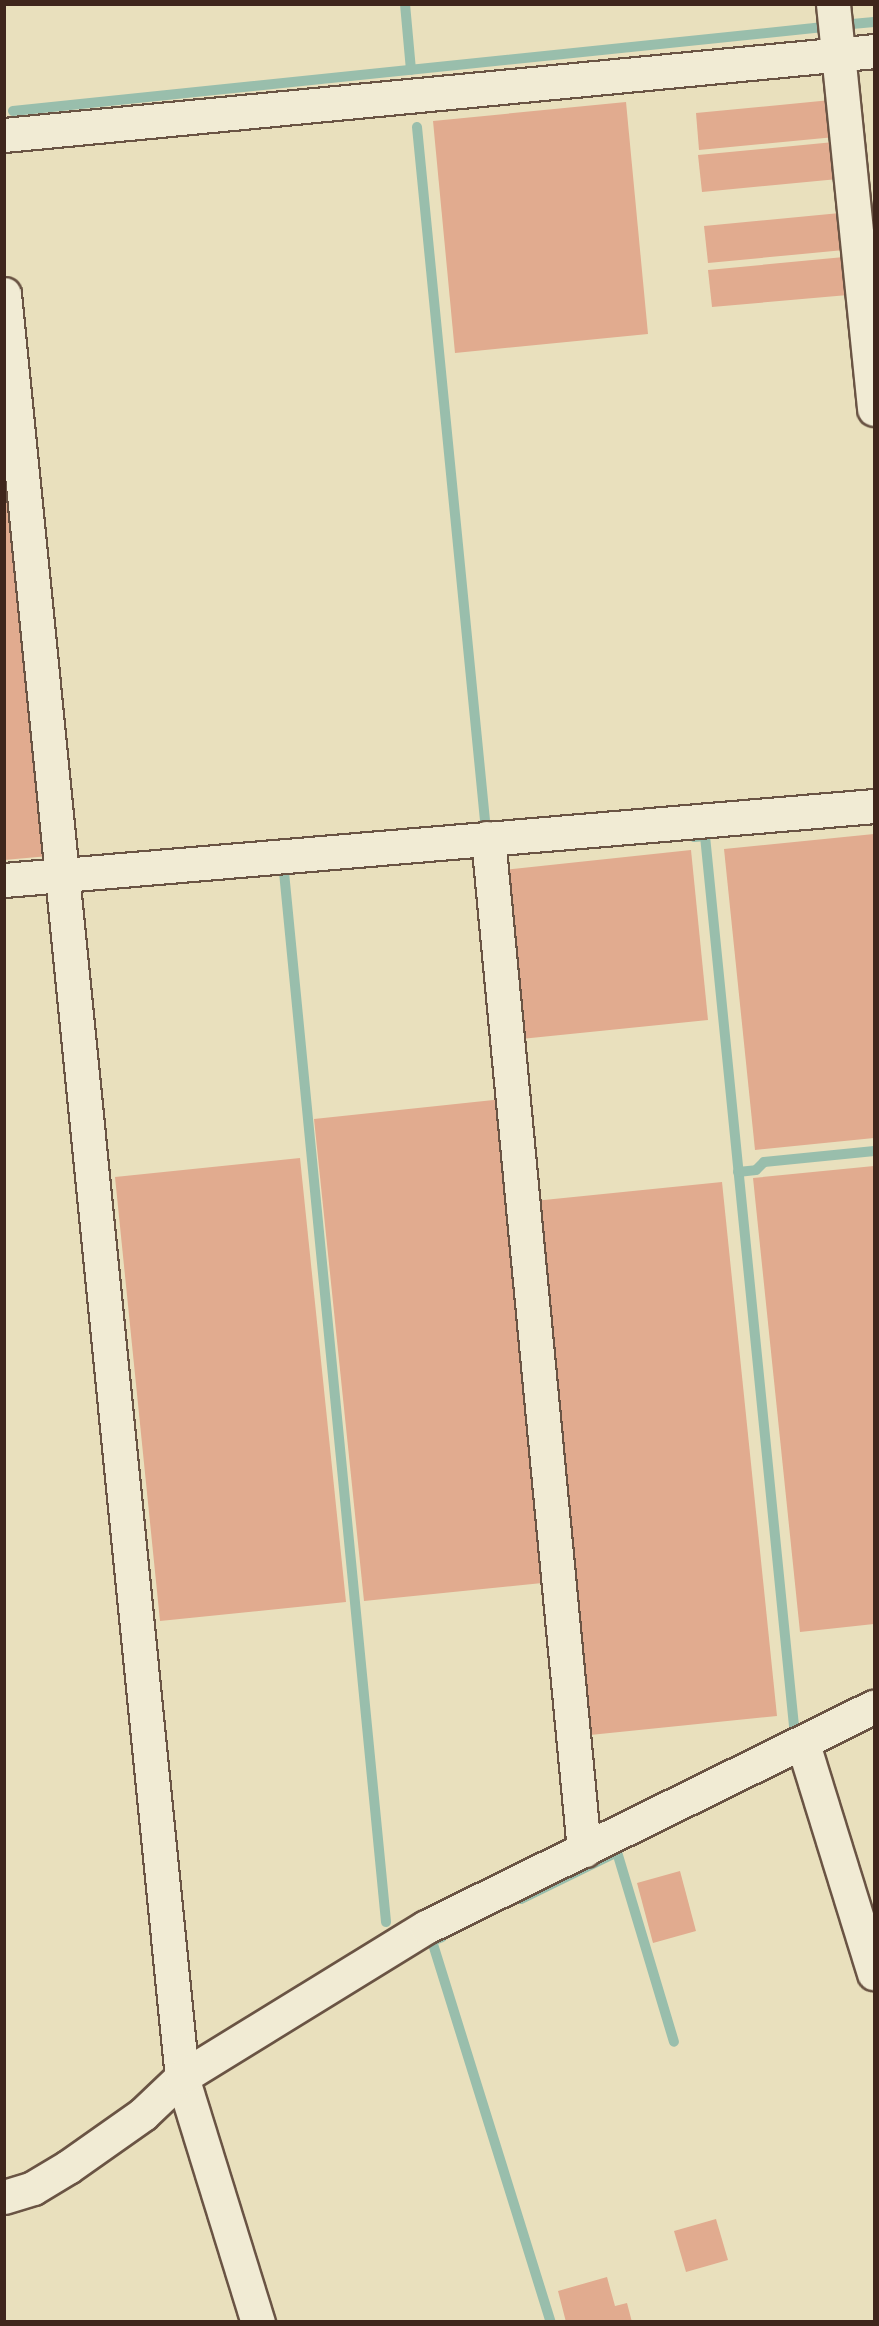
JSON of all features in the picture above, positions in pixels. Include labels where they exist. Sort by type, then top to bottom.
[{"type":"street","points":[[833,4],[874,409]]},
{"type":"street","points":[[4,135],[874,51]]},
{"type":"street","points":[[4,294],[64,873],[182,2077],[258,2322]]},
{"type":"street","points":[[4,880],[64,873],[874,806]]},
{"type":"street","points":[[488,838],[584,1850]]},
{"type":"street","points":[[4,2198],[33,2188],[68,2167],[143,2114],[182,2077],[426,1927],[803,1744],[874,1707]]},
{"type":"street","points":[[803,1744],[874,1973]]},
{"type":"building","points":[[831,100],[835,137],[699,150],[696,113]]},
{"type":"building","points":[[626,102],[648,334],[455,353],[433,121]]},
{"type":"building","points":[[834,142],[838,179],[702,192],[698,155]]},
{"type":"building","points":[[840,213],[844,250],[708,263],[704,226]]},
{"type":"building","points":[[844,257],[848,295],[712,307],[708,270]]},
{"type":"building","points":[[11,480],[49,856],[4,860],[4,481]]},
{"type":"building","points":[[874,834],[874,1138],[755,1150],[724,849]]},
{"type":"building","points":[[691,850],[708,1020],[521,1039],[503,870]]},
{"type":"building","points":[[503,1099],[552,1582],[364,1601],[314,1119]]},
{"type":"building","points":[[300,1158],[346,1602],[160,1621],[115,1177]]},
{"type":"building","points":[[874,1166],[874,1624],[800,1632],[753,1178]]},
{"type":"building","points":[[722,1182],[777,1716],[590,1735],[534,1201]]},
{"type":"building","points":[[680,1871],[696,1931],[653,1943],[637,1883]]},
{"type":"building","points":[[716,2219],[728,2260],[686,2272],[674,2231]]},
{"type":"building","points":[[607,2277],[615,2306],[627,2303],[632,2322],[566,2322],[558,2291]]},
{"type":"waterway","points":[[405,4],[411,70]]},
{"type":"waterway","points":[[852,24],[874,22]]},
{"type":"waterway","points":[[13,111],[824,27]]},
{"type":"waterway","points":[[417,127],[485,820]]},
{"type":"waterway","points":[[694,837],[705,836],[794,1726]]},
{"type":"waterway","points":[[284,872],[386,1922]]},
{"type":"waterway","points":[[738,1172],[756,1170],[764,1162],[874,1151]]},
{"type":"waterway","points":[[521,1899],[617,1852],[674,2042]]},
{"type":"waterway","points":[[442,1937],[432,1941],[551,2322]]}]
